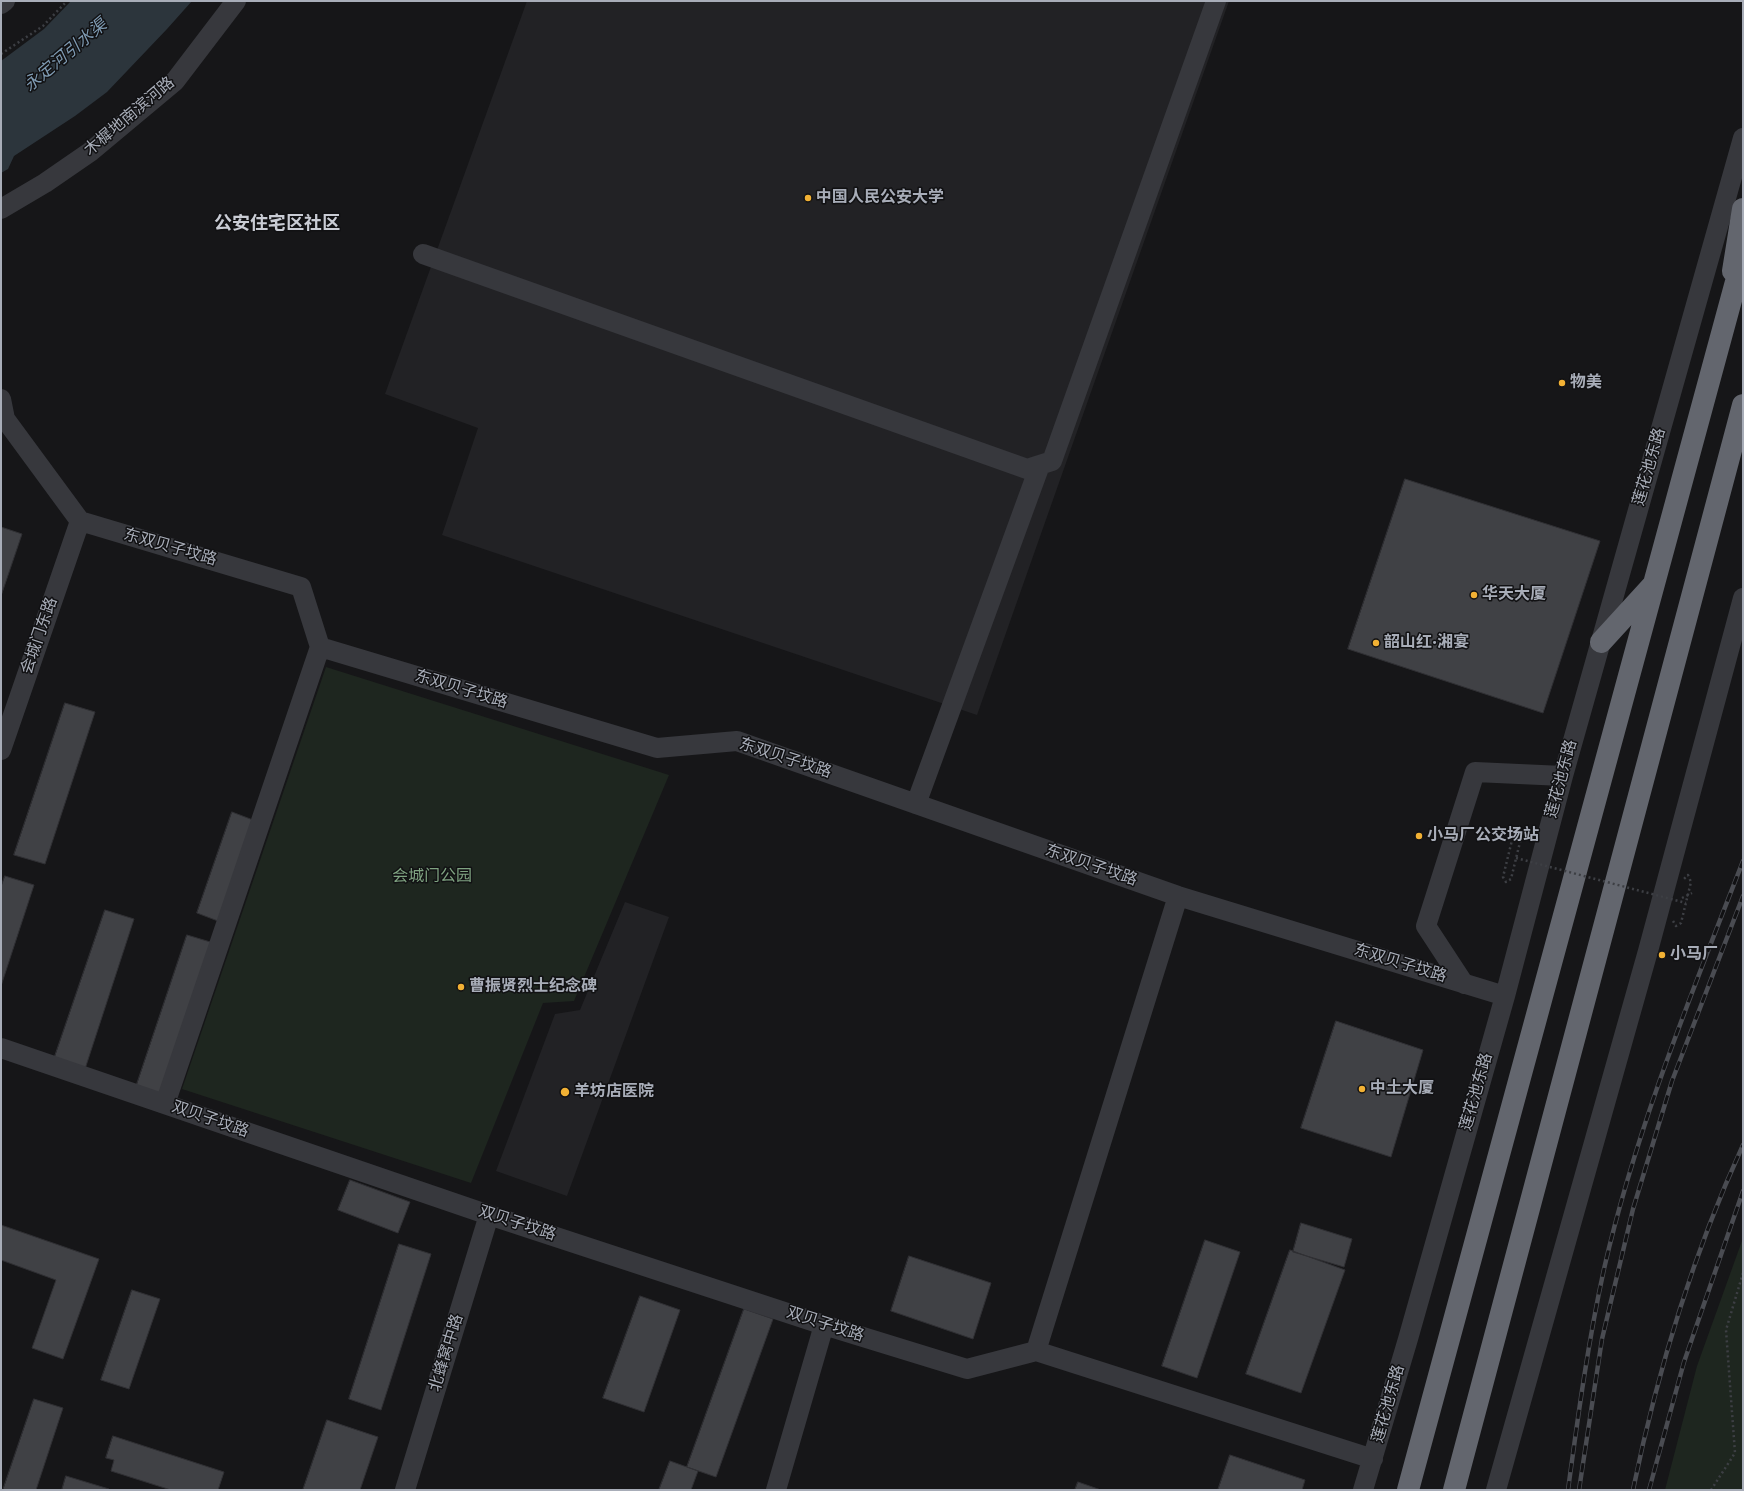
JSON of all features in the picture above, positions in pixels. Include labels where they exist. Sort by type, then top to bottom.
[{"type":"highway","points":[[1723,326],[1743,209]]},
{"type":"highway","points":[[1408,1486],[1656,582],[1723,326],[1743,256]]},
{"type":"highway","points":[[1458,1484],[1743,405]]},
{"type":"highway","points":[[1601,642],[1656,582]]},
{"type":"street","points":[[1,4],[5,1]]},
{"type":"street","name":"木樨地南滨河路","points":[[1,209],[45,183],[90,152],[175,81],[236,1]]},
{"type":"street","points":[[423,254],[1027,469],[1040,465],[1052,461],[1216,1]]},
{"type":"street","name":"莲花池东路","points":[[1363,1490],[1505,996],[1562,776],[1743,138]]},
{"type":"street","points":[[1,399],[5,418],[80,521]]},
{"type":"street","points":[[916,804],[1040,465]]},
{"type":"street","name":"东双贝子坟路","points":[[80,521],[301,587],[320,648],[657,748],[737,741],[1178,896],[1505,996]]},
{"type":"street","name":"会城门东路","points":[[1,750],[80,521]]},
{"type":"street","points":[[1496,1490],[1648,951],[1743,598]]},
{"type":"street","points":[[165,1104],[320,648]]},
{"type":"street","points":[[1464,984],[1426,926],[1475,772],[1562,776]]},
{"type":"street","points":[[1178,896],[1036,1351],[1373,1459]]},
{"type":"street","name":"双贝子坟路","points":[[1,1048],[489,1215],[824,1325],[967,1369],[1036,1351]]},
{"type":"street","name":"北蜂窝中路","points":[[405,1490],[489,1215]]},
{"type":"street","points":[[776,1490],[824,1325]]},
{"type":"path","points":[[1,54],[43,26],[67,1]]},
{"type":"path","points":[[1518,831],[1521,838],[1516,858],[1511,879],[1506,882],[1503,877],[1513,836],[1518,831]]},
{"type":"path","points":[[1516,858],[1686,902]]},
{"type":"path","points":[[1673,921],[1676,926],[1681,923],[1691,882],[1688,875],[1683,880]]},
{"type":"path","points":[[1678,900],[1692,893]]},
{"type":"path","points":[[1711,1490],[1735,1453],[1726,1330],[1743,1273]]},
{"type":"shaded area","name":"中国人民公安大学","points":[[527,1],[1229,1],[977,715],[442,535],[478,428],[385,394]]},
{"type":"shaded area","name":"羊坊店医院","points":[[625,902],[669,917],[567,1196],[496,1171],[555,1014],[580,1010]]},
{"type":"green space","name":"会城门公园","points":[[326,667],[669,775],[574,1001],[543,1003],[471,1183],[182,1089]]},
{"type":"green space","points":[[1743,1238],[1743,1490],[1665,1490],[1697,1366]]},
{"type":"water","name":"永定河引水渠","points":[[71,1],[192,1],[107,92],[75,116],[14,156],[8,169],[1,173],[1,61],[44,29]]},
{"type":"building","name":"华天大厦","points":[[1405,479],[1600,541],[1543,713],[1348,649]]},
{"type":"building","points":[[1,527],[22,534],[1,596]]},
{"type":"building","points":[[65,703],[95,712],[45,864],[14,855]]},
{"type":"building","points":[[232,812],[253,820],[218,921],[197,913]]},
{"type":"building","points":[[5,876],[34,885],[1,986],[1,887]]},
{"type":"building","points":[[105,910],[134,919],[84,1072],[53,1062]]},
{"type":"building","points":[[187,935],[217,944],[166,1096],[136,1087]]},
{"type":"building","name":"中土大厦","points":[[1336,1021],[1423,1050],[1391,1157],[1301,1128]]},
{"type":"building","points":[[350,1180],[410,1202],[398,1233],[338,1210]]},
{"type":"building","points":[[1301,1223],[1352,1239],[1344,1267],[1293,1252]]},
{"type":"building","points":[[1,1225],[99,1259],[63,1359],[32,1348],[56,1280],[1,1260]]},
{"type":"building","points":[[1205,1240],[1240,1252],[1197,1378],[1162,1366]]},
{"type":"building","points":[[399,1244],[431,1254],[381,1410],[349,1399]]},
{"type":"building","points":[[1290,1250],[1345,1270],[1301,1393],[1246,1374]]},
{"type":"building","points":[[909,1256],[991,1283],[973,1339],[891,1311]]},
{"type":"building","points":[[132,1290],[160,1299],[129,1389],[101,1380]]},
{"type":"building","points":[[640,1296],[680,1310],[644,1412],[603,1398]]},
{"type":"building","points":[[744,1309],[773,1319],[716,1477],[687,1467]]},
{"type":"building","points":[[34,1399],[63,1408],[36,1490],[3,1490]]},
{"type":"building","points":[[327,1420],[378,1437],[360,1490],[303,1490]]},
{"type":"building","points":[[113,1436],[224,1472],[218,1490],[171,1490],[111,1471],[114,1460],[106,1458]]},
{"type":"building","points":[[1230,1455],[1305,1480],[1302,1490],[1218,1490]]},
{"type":"building","points":[[670,1461],[698,1471],[691,1490],[659,1490]]},
{"type":"building","points":[[66,1476],[109,1489],[109,1490],[62,1490]]},
{"type":"building","points":[[1078,1482],[1101,1490],[1075,1490]]},
{"type":"railway","points":[[1568,1490],[1588,1351],[1604,1269],[1617,1217],[1648,1114],[1666,1063],[1743,861]]},
{"type":"railway","points":[[1579,1490],[1602,1339],[1633,1209],[1672,1081],[1743,896]]},
{"type":"railway","points":[[1633,1490],[1653,1402],[1678,1314],[1708,1228],[1743,1145]]},
{"type":"railway","points":[[1649,1490],[1684,1362],[1743,1191]]},
{"type":"place","name":"中国人民公安大学","points":[[808,198]]},
{"type":"place","name":"物美","points":[[1562,383]]},
{"type":"place","name":"华天大厦","points":[[1474,595]]},
{"type":"place","name":"韶山红·湘宴","points":[[1376,643]]},
{"type":"place","name":"小马厂公交场站","points":[[1419,836]]},
{"type":"place","name":"小马厂","points":[[1662,955]]},
{"type":"place","name":"曹振贤烈士纪念碑","points":[[461,987]]},
{"type":"place","name":"中土大厦","points":[[1362,1089]]},
{"type":"place","name":"羊坊店医院","points":[[565,1092]]},
{"type":"district","name":"公安住宅区社区","points":[[277,225]]}]
